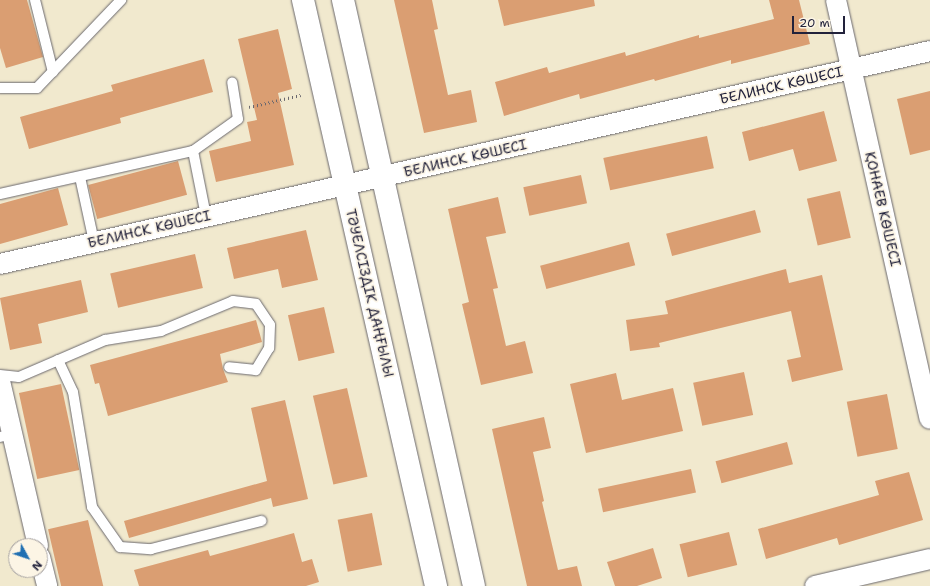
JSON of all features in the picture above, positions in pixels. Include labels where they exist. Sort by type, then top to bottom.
[{"type":"street","name":"ТӘУЕЛСІЗДІК ДАҢҒЫЛЫ","points":[[303,0],[436,586]]},
{"type":"street","points":[[343,0],[474,586]]},
{"type":"street","name":"ҚОНАЕВ КӨШЕСІ","points":[[836,0],[930,419]]},
{"type":"street","name":"БЕЛИНСК КӨШЕСІ","points":[[0,264],[930,51]]},
{"type":"street","points":[[0,381],[6,436],[36,538]]},
{"type":"street","points":[[815,586],[859,581],[930,560]]},
{"type":"lane","points":[[35,0],[53,72]]},
{"type":"lane","points":[[0,88],[37,88],[121,0]]},
{"type":"lane","points":[[0,194],[193,151],[238,119],[232,82]]},
{"type":"lane","points":[[193,151],[206,216]]},
{"type":"lane","points":[[80,177],[94,242]]},
{"type":"lane","points":[[0,375],[19,378],[105,340],[161,331],[233,300],[256,304],[270,325],[269,348],[256,370],[229,367]]},
{"type":"lane","points":[[58,360],[73,392],[92,508],[120,547],[151,549],[261,521]]},
{"type":"path","points":[[237,110],[302,95]]},
{"type":"building","points":[[0,0],[27,0],[43,57],[6,68],[0,48]]},
{"type":"building","points":[[394,0],[432,0],[438,29],[434,30],[448,95],[471,90],[477,122],[424,133]]},
{"type":"building","points":[[498,0],[594,0],[595,6],[504,26]]},
{"type":"building","points":[[769,0],[799,0],[810,44],[731,64],[731,60],[655,81],[654,79],[580,99],[579,94],[504,116],[495,82],[547,67],[549,73],[625,52],[626,56],[699,35],[699,38],[774,19]]},
{"type":"building","points":[[278,29],[292,89],[278,93],[294,165],[216,182],[209,151],[251,141],[247,122],[257,120],[238,39]]},
{"type":"building","points":[[204,59],[213,92],[120,118],[121,123],[29,149],[20,117],[113,91],[111,85]]},
{"type":"building","points":[[930,91],[930,150],[910,155],[897,99]]},
{"type":"building","points":[[824,111],[837,161],[799,171],[793,149],[749,161],[742,132]]},
{"type":"building","points":[[707,136],[714,168],[610,190],[603,158]]},
{"type":"building","points":[[178,161],[187,195],[97,219],[88,185]]},
{"type":"building","points":[[581,175],[587,203],[529,216],[523,187]]},
{"type":"building","points":[[58,188],[68,225],[0,244],[0,204]]},
{"type":"building","points":[[840,191],[851,238],[818,245],[807,199]]},
{"type":"building","points":[[498,197],[506,233],[486,237],[498,288],[493,289],[506,346],[525,341],[533,373],[481,385],[462,304],[469,302],[448,209]]},
{"type":"building","points":[[755,210],[761,232],[672,256],[666,234]]},
{"type":"building","points":[[306,230],[318,280],[282,288],[278,269],[234,279],[227,248]]},
{"type":"building","points":[[629,242],[635,265],[546,289],[540,266]]},
{"type":"building","points":[[195,254],[203,288],[118,308],[110,274]]},
{"type":"building","points":[[786,269],[789,283],[822,275],[843,370],[792,382],[787,360],[801,357],[791,311],[659,343],[660,347],[630,351],[626,320],[668,314],[665,301]]},
{"type":"building","points":[[81,280],[88,312],[38,324],[42,343],[10,350],[0,298]]},
{"type":"building","points":[[324,307],[335,353],[299,361],[288,315]]},
{"type":"building","points":[[256,320],[262,342],[220,354],[223,369],[228,382],[108,416],[99,383],[95,384],[90,365]]},
{"type":"building","points":[[744,372],[753,415],[702,426],[693,383]]},
{"type":"building","points":[[616,373],[622,400],[673,388],[683,431],[586,453],[570,384]]},
{"type":"building","points":[[61,384],[79,470],[37,479],[19,393]]},
{"type":"building","points":[[347,388],[367,477],[333,485],[313,396]]},
{"type":"building","points":[[887,394],[898,449],[857,457],[847,402]]},
{"type":"building","points":[[285,400],[308,499],[273,507],[271,498],[129,538],[124,521],[267,481],[251,408]]},
{"type":"building","points":[[544,417],[551,448],[533,452],[544,501],[542,502],[558,570],[577,566],[582,586],[527,586],[492,429]]},
{"type":"building","points":[[787,442],[793,464],[721,483],[716,461]]},
{"type":"building","points":[[691,469],[696,492],[603,512],[598,489]]},
{"type":"building","points":[[909,472],[923,520],[839,545],[837,538],[766,559],[758,529],[879,495],[875,481]]},
{"type":"building","points":[[372,513],[382,565],[348,572],[338,520]]},
{"type":"building","points":[[88,520],[103,586],[61,586],[48,529]]},
{"type":"building","points":[[729,532],[737,565],[688,577],[680,544]]},
{"type":"building","points":[[294,533],[302,562],[312,559],[319,582],[306,586],[139,586],[134,570],[208,550],[210,556]]},
{"type":"building","points":[[653,548],[662,578],[637,586],[615,586],[607,562]]}]
